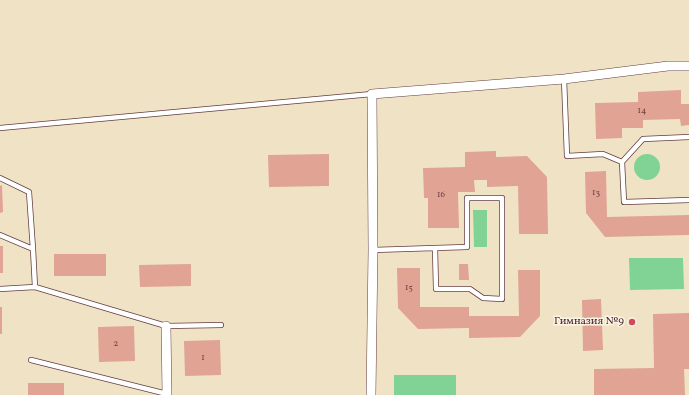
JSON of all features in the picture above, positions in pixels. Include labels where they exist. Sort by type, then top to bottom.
[{"type":"street","points":[[371,395],[373,250],[372,94],[564,79],[668,66],[689,66]]},
{"type":"street","points":[[166,326],[167,394]]},
{"type":"lane","points":[[564,79],[567,156],[603,154],[622,162]]},
{"type":"lane","points":[[0,128],[372,94]]},
{"type":"lane","points":[[689,138],[643,139],[622,162],[624,202],[689,200]]},
{"type":"lane","points":[[0,178],[29,192],[35,287]]},
{"type":"lane","points":[[373,250],[435,248],[467,247],[467,198],[502,198],[502,299],[483,298],[470,289],[436,289],[435,248]]},
{"type":"lane","points":[[0,235],[33,249]]},
{"type":"lane","points":[[0,289],[35,287],[166,326],[221,325]]},
{"type":"lane","points":[[31,360],[167,394]]},
{"type":"green space","points":[[647,154],[656,158],[660,167],[656,176],[647,180],[638,176],[634,167],[638,158]]},
{"type":"green space","points":[[473,210],[487,210],[487,247],[474,247]]},
{"type":"green space","points":[[629,258],[683,258],[684,289],[630,290]]},
{"type":"green space","points":[[394,375],[456,375],[456,395],[394,395]]},
{"type":"building","points":[[681,90],[681,104],[689,104],[689,125],[681,126],[680,119],[643,120],[643,128],[622,128],[622,138],[596,139],[595,103],[638,102],[638,92]]},
{"type":"building","points":[[496,151],[496,157],[527,156],[547,177],[548,234],[519,234],[518,186],[487,187],[487,180],[474,180],[475,192],[458,192],[459,228],[428,228],[428,198],[424,198],[423,168],[465,167],[465,152]]},
{"type":"building","points":[[329,154],[329,186],[269,187],[268,155]]},
{"type":"building","points":[[606,171],[607,217],[689,215],[689,235],[605,237],[586,213],[585,172]]},
{"type":"building","points":[[2,185],[3,212],[0,213],[0,186]]},
{"type":"building","points":[[0,246],[3,246],[3,273],[0,273]]},
{"type":"building","points":[[54,254],[106,254],[106,276],[54,276]]},
{"type":"building","points":[[191,264],[191,286],[140,287],[139,265]]},
{"type":"building","points":[[459,264],[468,264],[469,280],[459,280]]},
{"type":"building","points":[[397,268],[420,268],[420,307],[469,307],[469,316],[519,316],[518,270],[540,270],[540,316],[520,337],[469,338],[469,328],[418,329],[398,308]]},
{"type":"building","points":[[601,299],[603,350],[583,351],[582,300]]},
{"type":"building","points":[[0,307],[2,307],[2,334],[0,334]]},
{"type":"building","name":"Гимназия №9","points":[[689,313],[689,369],[684,369],[685,395],[594,395],[594,369],[654,368],[653,314]]},
{"type":"building","points":[[134,326],[135,361],[99,362],[98,327]]},
{"type":"building","points":[[220,340],[221,375],[185,376],[184,341]]},
{"type":"building","points":[[28,383],[64,383],[64,395],[28,395]]},
{"type":"place","name":"Гимназия №9","points":[[632,322]]}]
